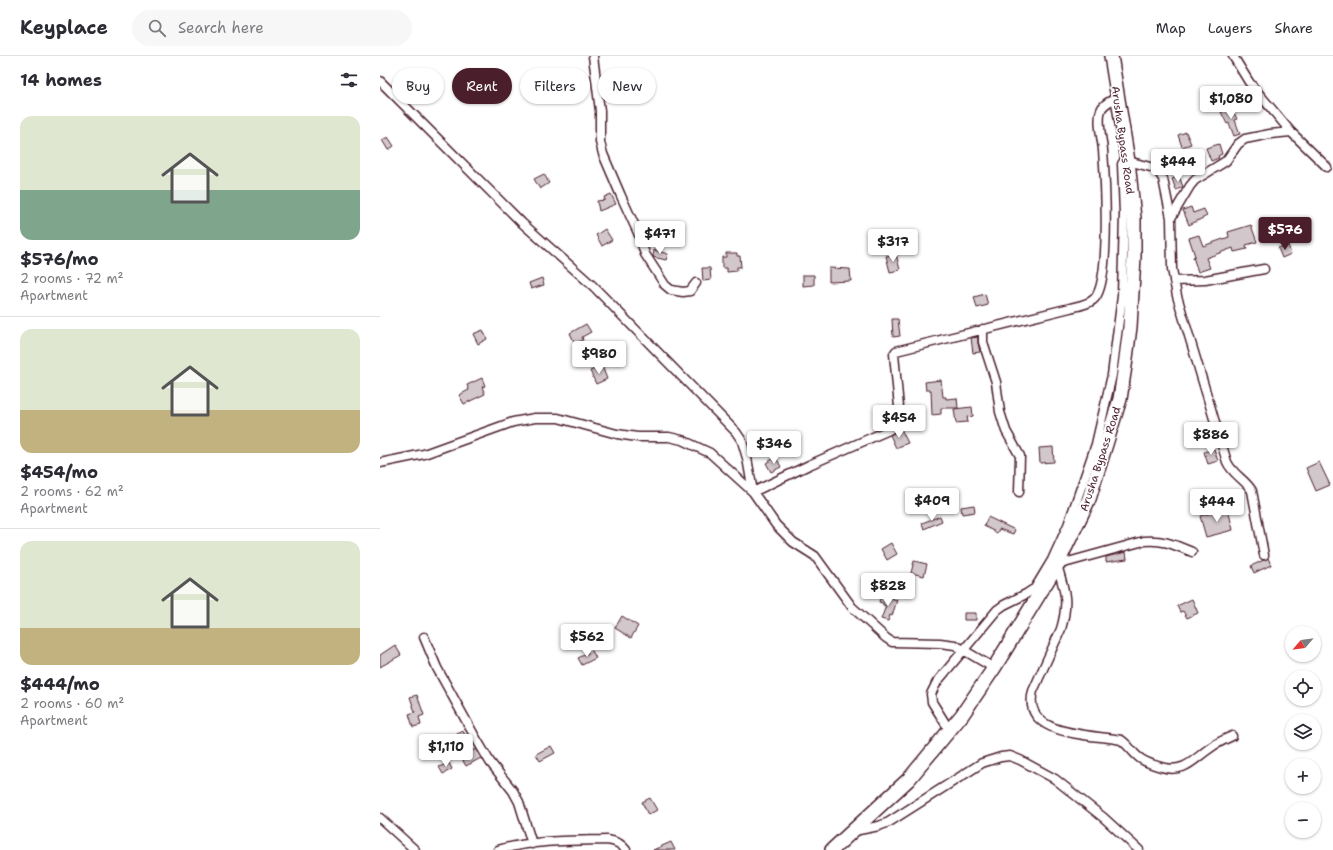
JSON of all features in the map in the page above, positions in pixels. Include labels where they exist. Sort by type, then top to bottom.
[{"type":"main road","name":"Arusha Bypass Road","points":[[832,850],[909,779],[950,731],[994,668],[1057,565],[1089,499],[1118,406],[1122,386],[1130,326],[1134,257],[1134,218],[1128,160],[1111,56]]},
{"type":"street","points":[[593,56],[600,111],[600,142],[603,154],[639,235],[645,254],[665,285],[671,290],[683,292],[690,291],[696,283]]},
{"type":"street","points":[[1233,56],[1249,82],[1291,132],[1327,167]]},
{"type":"street","points":[[380,82],[522,222],[593,286],[736,432],[742,441],[747,458],[753,492]]},
{"type":"street","points":[[753,492],[809,465],[889,430],[900,422],[894,354],[896,351],[1070,308],[1090,302],[1095,298],[1101,285],[1106,249],[1104,157],[1100,116],[1101,109],[1104,105],[1117,97]]},
{"type":"street","points":[[1171,218],[1195,180],[1226,161],[1238,144],[1245,140],[1270,134],[1291,132]]},
{"type":"street","points":[[950,731],[932,702],[931,694],[937,682],[997,610],[1035,588],[1052,560],[1068,525],[1096,444],[1112,375],[1122,296],[1124,193],[1122,164],[1124,161],[1128,160],[1154,168],[1163,179],[1171,218],[1172,269],[1174,281],[1227,462],[1231,469],[1252,491],[1264,555]]},
{"type":"street","points":[[1174,281],[1205,280],[1264,269]]},
{"type":"street","points":[[983,329],[983,342],[996,382],[1000,412],[1006,431],[1020,456],[1019,492]]},
{"type":"street","points":[[381,461],[424,454],[513,422],[535,418],[558,418],[617,434],[637,437],[669,437],[682,440],[710,453],[753,492],[786,537],[815,556],[852,607],[886,638],[892,642],[940,643],[955,645],[994,668]]},
{"type":"street","points":[[1192,552],[1169,542],[1152,540],[1057,565],[1065,591],[1066,608],[1061,629],[1038,679],[1031,700],[1031,708],[1039,720],[1048,725],[1072,733],[1121,740],[1126,743],[1140,758],[1150,764],[1172,770],[1189,765],[1212,746],[1232,736]]},
{"type":"street","points":[[424,637],[437,668],[478,742],[519,802],[532,844]]},
{"type":"street","points":[[853,831],[879,826],[889,822],[982,763],[995,758],[1010,756],[1055,780],[1104,818],[1139,850]]},
{"type":"street","points":[[380,818],[415,850]]},
{"type":"street","points":[[498,850],[507,847],[532,844],[607,840],[615,841],[621,844],[626,850]]},
{"type":"building","points":[[1231,107],[1237,119],[1235,120],[1240,134],[1234,136],[1229,123],[1227,124],[1221,112]]},
{"type":"building","points":[[1186,132],[1191,144],[1182,147],[1178,135]]},
{"type":"building","points":[[388,137],[394,146],[388,150],[382,140]]},
{"type":"building","points":[[1219,144],[1222,154],[1218,156],[1219,158],[1211,161],[1206,148]]},
{"type":"building","points":[[544,174],[549,183],[540,189],[534,179]]},
{"type":"building","points":[[1179,176],[1183,187],[1176,190],[1172,179]]},
{"type":"building","points":[[611,194],[616,204],[599,211],[597,201],[605,200],[604,197]]},
{"type":"building","points":[[1191,207],[1193,213],[1204,209],[1207,216],[1189,225],[1183,210]]},
{"type":"building","points":[[1251,225],[1257,242],[1246,245],[1247,249],[1234,252],[1233,248],[1206,258],[1210,268],[1198,272],[1189,238],[1199,235],[1203,246],[1229,237],[1228,232]]},
{"type":"building","points":[[605,229],[612,240],[602,246],[596,235]]},
{"type":"building","points":[[1288,245],[1291,254],[1282,258],[1278,248]]},
{"type":"building","points":[[654,250],[668,254],[666,260],[653,257]]},
{"type":"building","points":[[726,253],[737,253],[737,256],[740,256],[741,267],[737,267],[737,271],[727,272],[727,268],[722,268],[722,257],[726,257]]},
{"type":"building","points":[[896,254],[900,270],[890,272],[886,256]]},
{"type":"building","points":[[702,268],[710,268],[711,280],[703,281]]},
{"type":"building","points":[[829,268],[850,269],[851,281],[829,282]]},
{"type":"building","points":[[803,275],[814,275],[814,285],[803,286]]},
{"type":"building","points":[[542,278],[544,285],[531,289],[529,283]]},
{"type":"building","points":[[985,294],[988,305],[977,308],[974,297]]},
{"type":"building","points":[[892,319],[898,319],[900,336],[893,337]]},
{"type":"building","points":[[586,324],[591,332],[582,337],[583,340],[575,344],[570,333]]},
{"type":"building","points":[[483,330],[487,339],[478,344],[473,334]]},
{"type":"building","points":[[978,337],[980,352],[973,353],[971,338]]},
{"type":"building","points":[[602,366],[607,379],[596,384],[590,371]]},
{"type":"building","points":[[482,378],[485,386],[482,387],[485,394],[464,404],[459,395],[469,390],[467,385]]},
{"type":"building","points":[[941,380],[943,397],[946,397],[946,399],[957,398],[958,408],[941,408],[941,414],[932,415],[931,390],[926,390],[925,382]]},
{"type":"building","points":[[972,407],[973,416],[967,417],[968,422],[956,423],[954,409]]},
{"type":"building","points":[[901,429],[908,443],[896,448],[890,435]]},
{"type":"building","points":[[1053,447],[1054,462],[1040,463],[1039,448]]},
{"type":"building","points":[[1214,449],[1218,461],[1208,464],[1204,452]]},
{"type":"building","points":[[776,457],[781,467],[771,472],[766,463]]},
{"type":"building","points":[[1319,462],[1330,485],[1316,491],[1306,468]]},
{"type":"building","points":[[974,505],[975,512],[962,514],[961,507]]},
{"type":"building","points":[[1228,509],[1233,530],[1206,537],[1200,516]]},
{"type":"building","points":[[940,516],[942,521],[924,529],[922,523]]},
{"type":"building","points":[[988,517],[1015,530],[1013,534],[999,529],[997,533],[984,526]]},
{"type":"building","points":[[891,543],[897,554],[887,560],[881,549]]},
{"type":"building","points":[[1126,552],[1127,559],[1106,562],[1106,557]]},
{"type":"building","points":[[1268,558],[1271,565],[1254,573],[1251,566]]},
{"type":"building","points":[[914,561],[927,564],[924,576],[911,573]]},
{"type":"building","points":[[881,595],[897,600],[892,616],[890,615],[888,621],[881,619],[886,606],[879,602]]},
{"type":"building","points":[[1192,599],[1198,613],[1187,618],[1183,611],[1180,612],[1177,606]]},
{"type":"building","points":[[964,613],[976,613],[976,620],[964,620]]},
{"type":"building","points":[[622,616],[638,626],[631,638],[615,628]]},
{"type":"building","points":[[395,645],[401,655],[380,667],[380,655]]},
{"type":"building","points":[[592,651],[596,658],[582,665],[578,658]]},
{"type":"building","points":[[417,695],[424,715],[419,717],[421,725],[413,727],[409,714],[415,712],[410,697]]},
{"type":"building","points":[[463,731],[473,751],[476,749],[481,758],[466,766],[454,745],[446,749],[441,741]]},
{"type":"building","points":[[551,746],[555,753],[540,761],[536,754]]},
{"type":"building","points":[[449,763],[452,769],[443,774],[439,767]]},
{"type":"building","points":[[650,798],[657,810],[648,815],[642,802]]},
{"type":"building","points":[[671,842],[675,850],[653,850]]}]
